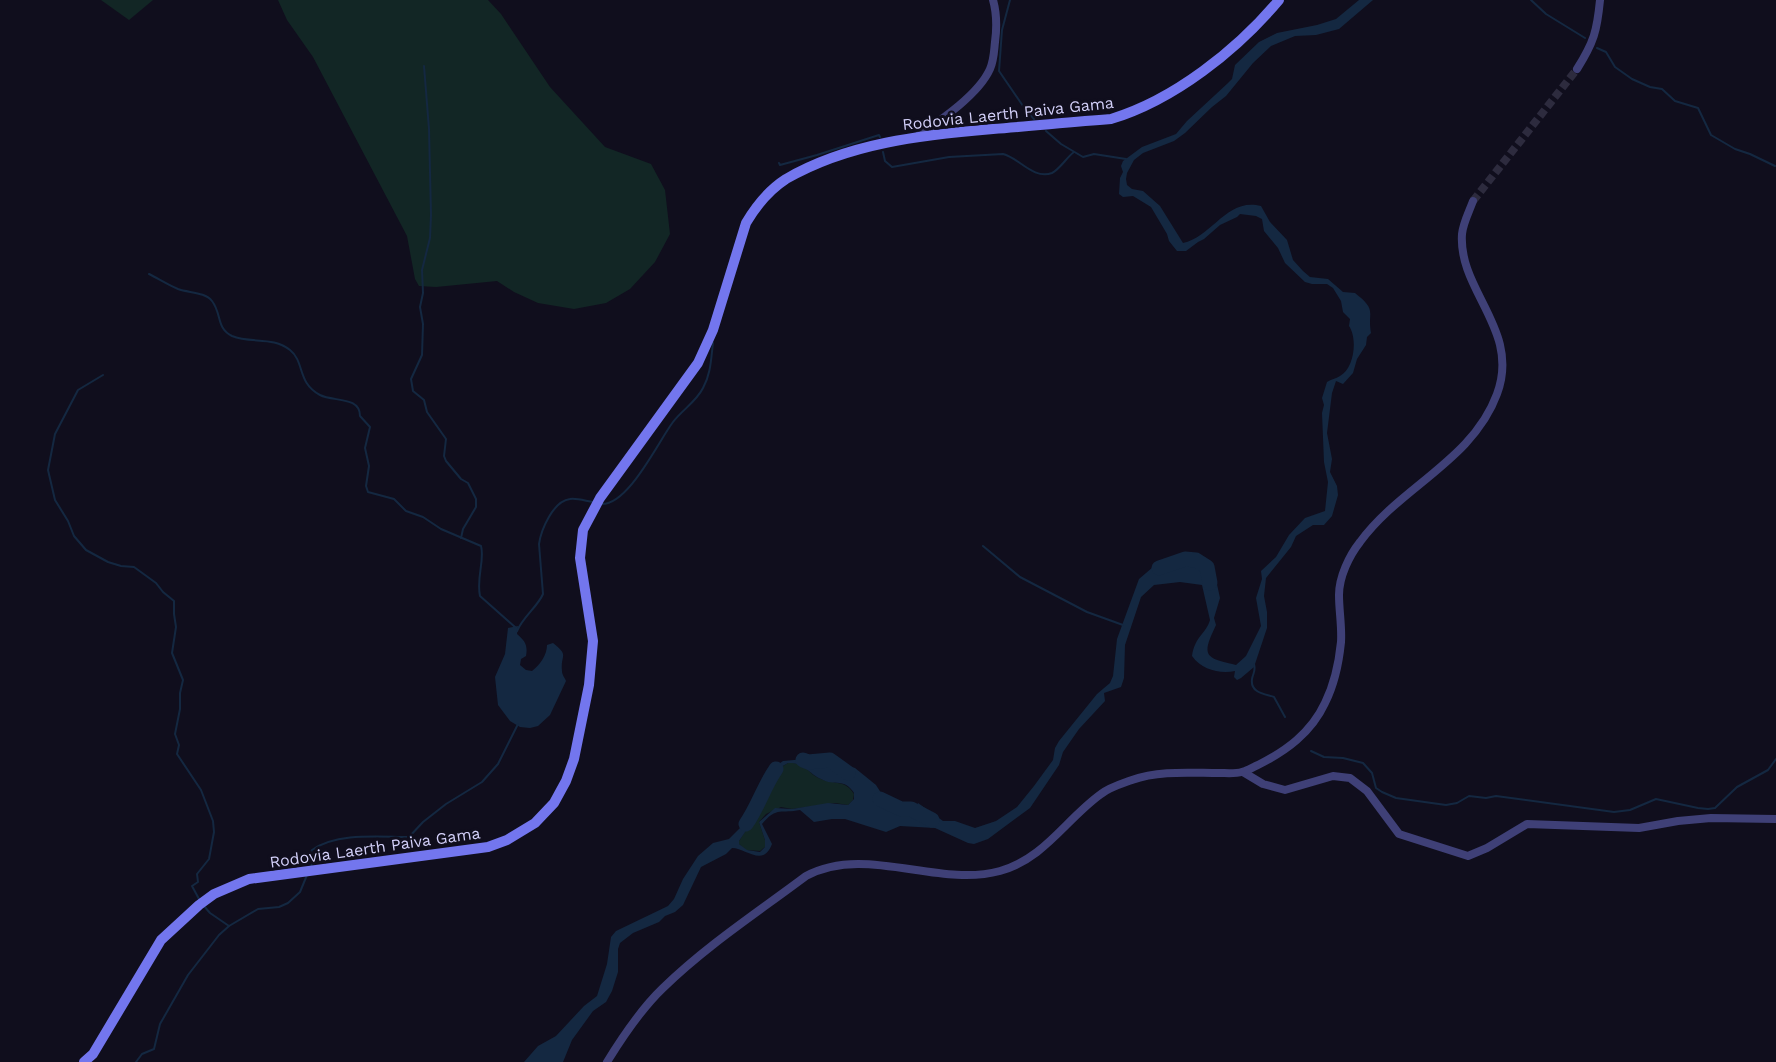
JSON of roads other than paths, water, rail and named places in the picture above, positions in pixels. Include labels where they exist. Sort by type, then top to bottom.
[{"type":"main road","name":"Rodovia Laerth Paiva Gama","points":[[84,1062],[99,1044],[161,940],[199,905],[230,885],[249,879],[488,847],[523,831],[545,814],[561,792],[574,759],[589,685],[593,641],[580,558],[583,530],[600,498],[698,363],[713,330],[746,223],[762,200],[784,180],[843,153],[918,136],[1111,119],[1132,113],[1191,80],[1248,35],[1279,0]]},
{"type":"street","points":[[918,136],[956,108],[985,78],[990,69],[997,24],[993,0]]},
{"type":"street","points":[[1578,69],[1594,40],[1599,23],[1600,0]]},
{"type":"street","points":[[607,1062],[624,1035],[663,988],[711,947],[806,876],[816,871],[835,866],[864,865],[974,875],[999,871],[1035,855],[1076,815],[1102,793],[1115,786],[1137,778],[1155,775],[1243,772],[1296,743],[1324,707],[1331,691],[1341,640],[1339,588],[1343,573],[1360,541],[1377,522],[1456,454],[1475,434],[1484,423],[1498,393],[1503,359],[1487,309],[1469,274],[1462,242],[1462,231],[1473,201]]},
{"type":"street","points":[[1243,772],[1263,784],[1285,790],[1333,776],[1350,778],[1367,791],[1399,834],[1468,856],[1527,824],[1639,828],[1711,818],[1776,819]]},
{"type":"water","points":[[1359,0],[1373,0],[1339,29],[1316,35],[1295,36],[1271,46],[1253,63],[1226,96],[1185,133],[1174,141],[1143,153],[1134,160],[1126,179],[1127,185],[1132,189],[1143,191],[1160,206],[1183,243],[1203,233],[1229,212],[1239,207],[1261,206],[1270,222],[1287,240],[1293,260],[1303,271],[1310,277],[1328,279],[1343,292],[1355,293],[1369,308],[1371,333],[1367,337],[1366,345],[1357,359],[1353,373],[1343,384],[1336,381],[1332,393],[1327,433],[1332,459],[1330,472],[1337,486],[1338,495],[1332,516],[1324,525],[1313,525],[1296,536],[1291,547],[1266,578],[1264,596],[1267,628],[1254,667],[1237,680],[1234,677],[1235,671],[1217,671],[1206,668],[1196,661],[1192,656],[1193,649],[1210,620],[1202,585],[1180,582],[1154,585],[1141,597],[1125,645],[1124,678],[1121,687],[1104,693],[1105,701],[1079,729],[1063,752],[1059,765],[1030,808],[988,839],[974,844],[935,828],[900,826],[886,832],[845,819],[814,822],[800,810],[772,815],[762,824],[772,844],[764,855],[754,855],[732,848],[726,854],[701,867],[683,905],[675,912],[633,933],[620,943],[618,972],[612,991],[606,1002],[593,1011],[572,1040],[563,1062],[524,1062],[538,1046],[556,1036],[584,1006],[597,996],[607,964],[611,937],[616,931],[668,906],[698,856],[713,843],[729,839],[745,823],[753,810],[757,791],[763,780],[783,761],[805,759],[823,763],[834,761],[855,768],[876,785],[883,796],[907,815],[913,814],[918,803],[943,821],[955,821],[975,828],[996,821],[1017,807],[1053,760],[1059,741],[1097,694],[1110,683],[1113,676],[1117,639],[1139,579],[1153,567],[1164,563],[1186,563],[1196,566],[1210,563],[1213,566],[1220,598],[1214,618],[1216,625],[1207,649],[1208,654],[1217,660],[1236,665],[1246,656],[1261,626],[1256,598],[1262,579],[1261,571],[1276,557],[1289,535],[1305,518],[1325,511],[1328,482],[1324,462],[1322,398],[1327,382],[1338,377],[1349,367],[1354,346],[1349,326],[1350,319],[1343,312],[1341,301],[1333,288],[1327,284],[1305,282],[1285,263],[1278,248],[1264,231],[1262,219],[1256,216],[1240,214],[1220,225],[1186,251],[1177,251],[1169,241],[1151,207],[1133,196],[1123,197],[1119,194],[1120,178],[1123,172],[1121,166],[1123,161],[1142,147],[1176,134],[1232,79],[1235,65],[1259,42],[1277,33],[1336,19]],"holes":[[[793,763],[826,781],[847,785],[854,793],[854,799],[848,805],[828,803],[792,809],[775,808],[759,822],[765,847],[760,852],[747,850],[739,844],[739,841],[756,816],[757,801],[781,767]]]},
{"type":"water","points":[[518,626],[517,634],[524,641],[527,649],[526,656],[521,659],[520,665],[526,670],[532,671],[538,666],[547,645],[553,643],[563,653],[562,672],[566,681],[550,715],[538,726],[530,728],[520,727],[510,721],[498,705],[495,677],[505,654],[508,628]]},
{"type":"waterway","points":[[1010,0],[1002,30],[999,71],[1034,119]]},
{"type":"waterway","points":[[1531,0],[1546,14],[1585,38]]},
{"type":"waterway","points":[[1597,48],[1606,52],[1615,67],[1632,79],[1650,87],[1662,89],[1675,101],[1698,108],[1711,135],[1735,149],[1775,166]]},
{"type":"waterway","points":[[424,66],[429,129],[431,215],[430,238],[422,270],[423,293],[420,307],[423,324],[422,355],[411,379],[413,391],[424,400],[427,412],[446,439],[444,456],[446,461],[461,479],[468,483],[476,499],[476,507],[463,529],[461,538]]},
{"type":"waterway","points":[[1046,131],[1061,144],[1083,157],[1094,154],[1126,159]]},
{"type":"waterway","points":[[779,163],[780,165],[879,135],[880,137]]},
{"type":"waterway","points":[[883,152],[885,161],[892,167],[949,157],[1003,154],[1032,171],[1045,174],[1055,171],[1074,152]]},
{"type":"waterway","points":[[149,274],[178,289],[209,298],[227,333],[247,340],[276,343],[283,346],[295,355],[304,379],[313,390],[325,397],[356,405],[360,416],[370,427],[365,448],[369,466],[366,486],[368,492],[394,499],[406,511],[481,546],[480,596],[515,627]]},
{"type":"waterway","points":[[602,504],[612,501],[632,483],[673,422],[700,393],[709,372],[713,343]]},
{"type":"waterway","points":[[103,375],[78,390],[55,434],[48,470],[55,500],[74,536],[86,550],[108,562],[134,567],[156,583],[174,601],[176,627],[172,653],[183,680],[175,734],[179,745],[177,754],[201,790],[213,821],[214,832],[209,859],[197,874],[198,882],[192,886],[199,899]]},
{"type":"waterway","points":[[517,631],[543,594],[539,544],[542,531],[553,510],[564,501],[573,499],[593,502]]},
{"type":"waterway","points":[[983,546],[1020,577],[1087,612],[1123,625]]},
{"type":"waterway","points":[[1159,568],[1185,559],[1196,560],[1207,567],[1210,583]]},
{"type":"waterway","points":[[1254,664],[1253,687],[1259,692],[1274,697],[1285,717]]},
{"type":"waterway","points":[[311,867],[312,850],[334,840],[359,837],[409,837],[423,822],[446,804],[482,782],[498,764],[518,724]]},
{"type":"waterway","points":[[1311,751],[1324,757],[1343,758],[1363,763],[1372,773],[1376,788],[1396,798],[1446,805],[1457,803],[1469,796],[1486,798],[1496,796],[1614,812],[1630,810],[1656,799],[1698,808],[1715,808],[1737,787],[1768,770],[1776,759]]},
{"type":"waterway","points":[[803,760],[808,762],[830,760],[848,773]]},
{"type":"waterway","points":[[746,824],[776,769]]},
{"type":"waterway","points":[[880,799],[901,809],[911,809],[932,820]]},
{"type":"waterway","points":[[136,1062],[142,1054],[154,1049],[160,1024],[188,975],[219,935],[229,926],[258,909],[279,907],[288,903],[300,892],[307,875]]},
{"type":"waterway","points":[[204,906],[229,926]]},
{"type":"tunnel","points":[[1473,201],[1577,69]]}]
